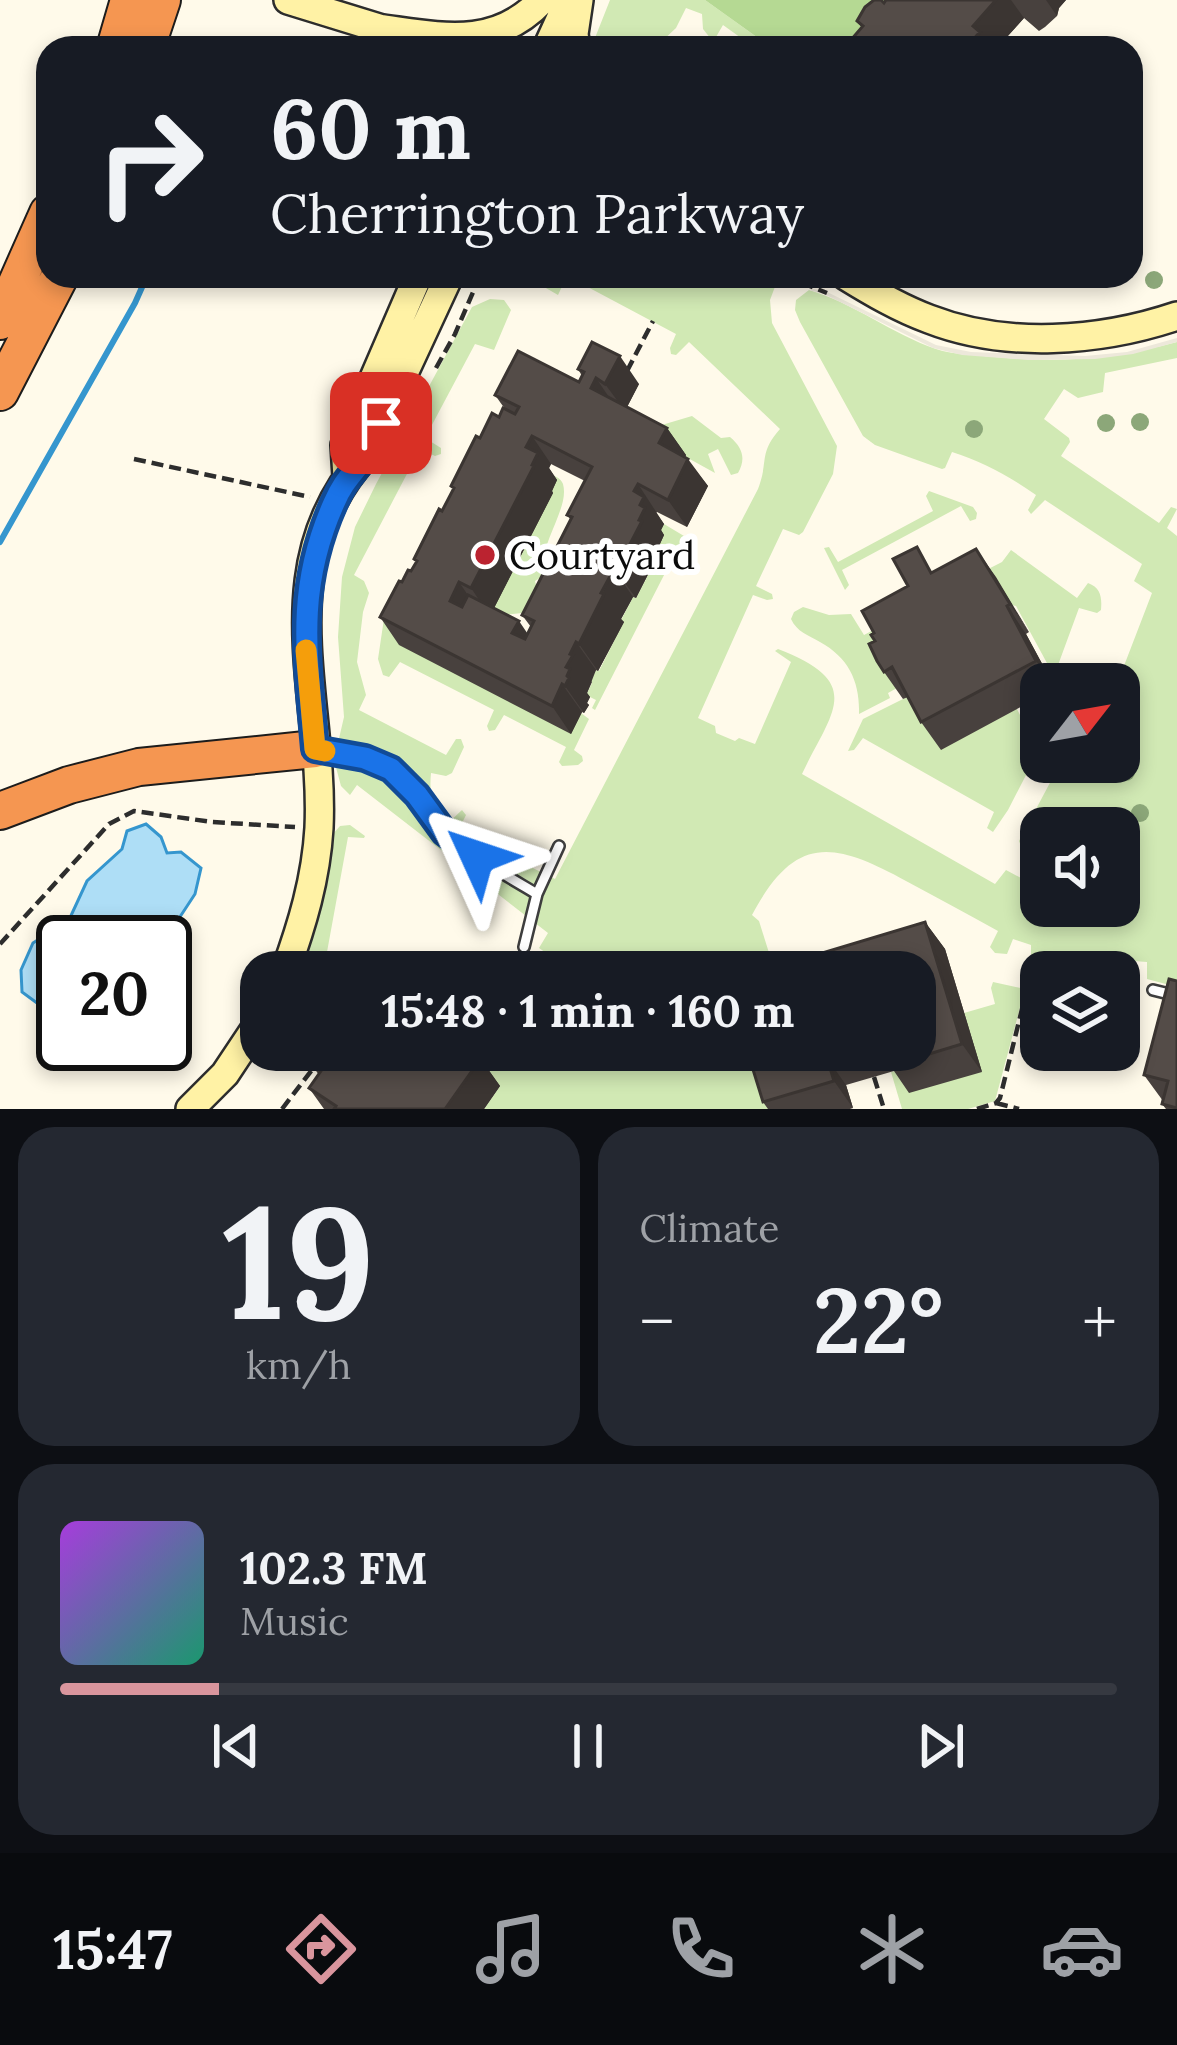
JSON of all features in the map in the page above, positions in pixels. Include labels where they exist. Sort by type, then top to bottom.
[{"type":"highway","points":[[118,36],[129,0]]},
{"type":"highway","points":[[150,36],[162,0]]},
{"type":"highway","points":[[0,321],[36,240]]},
{"type":"highway","points":[[0,392],[54,288]]},
{"type":"highway","points":[[0,812],[69,785],[139,766],[315,749]]},
{"type":"main road","points":[[288,0],[402,36]]},
{"type":"main road","points":[[377,28],[441,36],[481,35],[509,26],[542,0]]},
{"type":"main road","points":[[552,36],[569,0]]},
{"type":"main road","points":[[574,36],[579,0]]},
{"type":"main road","points":[[341,489],[345,445],[413,288]]},
{"type":"main road","points":[[292,951],[311,889],[319,828],[305,642],[306,607],[320,537],[341,489],[366,455],[443,288]]},
{"type":"main road","points":[[867,288],[929,320],[990,334],[1093,336],[1177,316]]},
{"type":"main road","points":[[190,1109],[240,1052]]},
{"type":"lane","points":[[315,749],[365,758],[391,769],[444,832],[537,894]]},
{"type":"lane","points":[[524,947],[537,894],[559,846]]},
{"type":"lane","points":[[1153,990],[1177,997]]},
{"type":"path","points":[[432,374],[475,288]]},
{"type":"path","points":[[624,376],[652,321]]},
{"type":"path","points":[[134,459],[341,489]]},
{"type":"path","points":[[0,944],[109,824],[134,811],[212,822],[319,828]]},
{"type":"path","points":[[996,1103],[1020,1020]]},
{"type":"path","points":[[286,1108],[310,1071]]},
{"type":"path","points":[[874,1077],[884,1109]]},
{"type":"path","points":[[977,1109],[996,1103],[1019,1109]]},
{"type":"green space","points":[[610,0],[705,0],[755,36],[738,36],[723,25],[717,36],[709,36],[702,14],[686,8],[667,36],[596,36]]},
{"type":"green space","points":[[705,0],[915,0],[881,36],[755,36]]},
{"type":"green space","points":[[590,288],[774,288],[770,300],[772,323],[837,446],[833,474],[803,532],[783,529],[756,586],[773,599],[753,595],[698,718],[715,726],[716,733],[755,744],[791,662],[775,651],[806,662],[823,674],[834,701],[802,774],[995,884],[1006,870],[1020,877],[1020,927],[1140,927],[1140,807],[1037,807],[1050,783],[1140,783],[1140,663],[1125,663],[1152,593],[1134,581],[1142,564],[1045,500],[1031,514],[1028,510],[1036,495],[974,460],[952,452],[942,469],[875,445],[863,436],[795,310],[796,300],[809,290],[920,343],[959,354],[1080,359],[1177,342],[1177,358],[1105,373],[1103,392],[1078,398],[1064,389],[1044,419],[1069,438],[1061,456],[1159,523],[1171,507],[1177,509],[1167,528],[1177,536],[1177,987],[1147,979],[1147,962],[1140,961],[1140,951],[1031,951],[1031,945],[1013,939],[1007,954],[995,953],[990,947],[998,931],[880,868],[837,853],[800,858],[768,889],[752,915],[759,921],[768,951],[543,951],[539,948],[548,933],[357,785],[350,795],[341,786],[334,760],[344,717],[338,637],[342,577],[355,527],[472,307],[490,299],[504,300],[511,310],[494,350],[475,344],[425,438],[441,448],[441,454],[420,449],[354,575],[364,581],[369,593],[357,662],[366,695],[359,710],[446,755],[456,739],[461,739],[464,747],[452,773],[431,773],[431,794],[438,813],[447,824],[462,810],[466,815],[458,831],[555,879],[758,489],[766,452],[780,429],[689,342],[676,355],[671,354],[676,334]]},
{"type":"green space","points":[[610,415],[655,427],[692,416],[721,438],[734,441],[742,454],[738,473],[731,475],[718,449],[708,454],[715,473]]},
{"type":"green space","points":[[547,472],[562,482],[564,494],[545,551],[543,576],[535,581],[542,585],[531,612],[495,616],[478,610],[551,492]]},
{"type":"green space","points":[[929,491],[973,507],[976,519],[970,521],[961,506],[842,570],[849,585],[845,590],[824,548],[829,547],[838,562],[933,511],[926,496]]},
{"type":"green space","points":[[664,524],[684,536],[595,710],[596,700],[586,695],[590,681],[661,550],[659,533]]},
{"type":"green space","points":[[1011,550],[1077,598],[1088,583],[1100,594],[1097,613],[1079,608],[1059,663],[1047,663],[1016,606],[945,591],[1002,562]]},
{"type":"green space","points":[[922,604],[897,688],[888,693],[890,698],[859,714],[855,681],[845,663],[791,619],[803,607],[829,615],[851,614],[864,635]]},
{"type":"green space","points":[[386,605],[570,733],[581,713],[589,719],[574,750],[583,761],[562,766],[559,762],[566,747],[504,715],[495,730],[489,731],[494,710],[400,662],[389,677],[383,675],[378,659]]},
{"type":"green space","points":[[911,695],[1017,709],[1022,783],[993,832],[987,828],[994,812],[863,738],[848,751],[863,719]]},
{"type":"green space","points":[[350,825],[365,836],[348,837],[327,951],[308,951],[323,901],[332,835],[340,826]]},
{"type":"green space","points":[[993,982],[1020,988],[1020,1008],[995,1101],[968,1109],[902,1109],[891,1072],[981,1072],[964,1013],[995,1004]]},
{"type":"green space","points":[[764,1071],[776,1109],[484,1109],[500,1086],[480,1072]]},
{"type":"shaded area","points":[[809,290],[936,345],[971,352],[1085,356],[1127,352],[1177,338],[1177,342],[1095,359],[962,355],[933,348]]},
{"type":"water","points":[[146,824],[161,837],[167,853],[181,852],[201,868],[195,894],[181,915],[71,915],[87,881],[122,849],[127,831]]},
{"type":"water","points":[[33,943],[36,1002],[22,992],[21,970]]},
{"type":"building","points":[[874,0],[996,0],[973,26],[980,32],[976,36],[854,36],[863,26],[857,21]]},
{"type":"building","name":"Courtyard","points":[[592,342],[620,356],[605,384],[596,378],[591,388],[667,428],[659,443],[688,459],[668,500],[638,484],[634,491],[644,497],[642,521],[570,654],[569,678],[552,706],[380,617],[399,581],[417,561],[476,436],[480,438],[492,413],[499,417],[503,408],[515,414],[519,407],[495,395],[518,351],[579,382],[584,372],[578,369]],"holes":[[[532,436],[592,467],[522,615],[534,621],[525,639],[512,633],[519,621],[468,595],[462,607],[450,601],[459,582],[471,588],[534,466],[538,453],[526,447]]]},
{"type":"building","points":[[917,547],[931,573],[976,549],[1010,604],[1036,661],[1020,663],[1020,669],[921,722],[892,667],[884,672],[877,661],[869,644],[875,641],[874,633],[862,611],[908,586],[893,559]]},
{"type":"building","points":[[925,922],[934,951],[829,951]]},
{"type":"building","points":[[936,958],[962,1044],[936,1052]]},
{"type":"building","points":[[1169,979],[1177,981],[1177,1108],[1162,1104],[1168,1081],[1144,1075]]},
{"type":"building","points":[[321,1071],[472,1071],[445,1109],[334,1109],[309,1088]]},
{"type":"building","points":[[753,1071],[831,1071],[834,1081],[763,1102]]},
{"type":"waterway","points":[[0,542],[142,288]]},
{"type":"slow traffic","points":[[306,650],[315,749],[325,751]]},
{"type":"place","name":"Courtyard","points":[[485,555]]},
{"type":"route","points":[[381,423],[366,455],[347,476],[311,568],[305,642],[315,749],[365,758],[391,769],[444,832],[477,857]]}]
